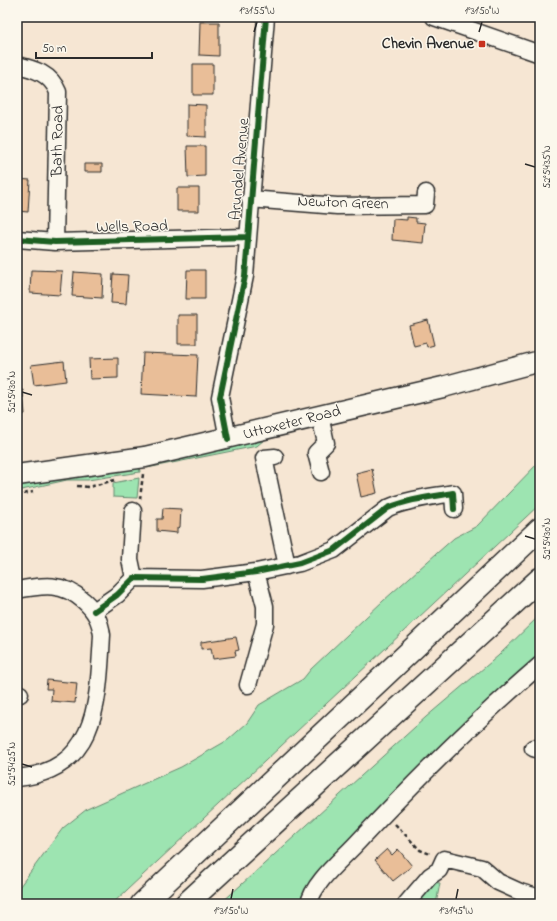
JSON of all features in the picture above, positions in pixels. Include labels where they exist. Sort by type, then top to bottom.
[{"type":"highway","points":[[142,904],[540,529]]},
{"type":"highway","points":[[186,904],[540,579]]},
{"type":"main road","name":"Uttoxeter Road","points":[[17,475],[145,457],[228,439],[443,387],[540,361]]},
{"type":"street","name":"Arundel Avenue","points":[[228,439],[220,397],[245,276],[250,198],[266,17]]},
{"type":"street","points":[[434,17],[540,54]]},
{"type":"street","name":"Bath Road","points":[[17,66],[44,74],[51,79],[58,92],[55,242]]},
{"type":"street","name":"Newton Green","points":[[250,198],[336,206],[425,205],[426,193]]},
{"type":"street","name":"Wells Road","points":[[17,239],[55,242],[247,237]]},
{"type":"street","points":[[320,416],[326,443],[316,453],[321,472]]},
{"type":"street","points":[[275,457],[264,458],[287,566]]},
{"type":"street","points":[[94,610],[117,595],[134,578],[202,579],[256,572],[287,566],[318,557],[334,550],[388,508],[418,498],[453,493],[454,509]]},
{"type":"street","points":[[133,511],[130,559],[134,578]]},
{"type":"street","points":[[248,685],[265,624],[264,606],[256,572]]},
{"type":"street","points":[[17,590],[43,586],[71,590],[94,610],[102,635],[96,702],[84,738],[77,751],[56,769],[41,774],[17,778]]},
{"type":"street","points":[[309,904],[311,896],[321,882],[384,814],[436,762],[540,665]]},
{"type":"street","points":[[406,904],[440,866],[444,859],[482,868],[498,882],[520,892],[540,898]]},
{"type":"path","points":[[133,511],[139,504],[145,457]]},
{"type":"path","points":[[384,814],[420,850],[430,854],[440,866]]},
{"type":"green space","points":[[265,439],[257,446],[147,468],[149,462]]},
{"type":"green space","points":[[540,461],[540,504],[112,904],[17,904],[17,890],[63,828],[87,809],[181,767],[228,740],[247,723],[259,705],[303,679],[311,669],[383,601],[454,538],[477,526]]},
{"type":"green space","points":[[139,465],[140,472],[88,480],[67,480],[17,491],[17,482]]},
{"type":"green space","points":[[139,478],[137,498],[113,497],[113,483]]},
{"type":"green space","points":[[540,615],[540,658],[370,819],[303,896],[300,904],[220,904],[426,717],[498,656]]},
{"type":"green space","points":[[430,882],[440,883],[436,904],[412,904]]},
{"type":"building","points":[[200,22],[219,22],[219,56],[199,55]]},
{"type":"building","points":[[193,64],[213,64],[213,95],[193,95]]},
{"type":"building","points":[[187,104],[206,105],[206,137],[187,136]]},
{"type":"building","points":[[187,146],[205,146],[205,176],[188,177]]},
{"type":"building","points":[[84,164],[102,164],[102,172],[84,172]]},
{"type":"building","points":[[17,179],[30,180],[28,212],[17,211]]},
{"type":"building","points":[[177,188],[199,188],[199,211],[177,211]]},
{"type":"building","points":[[407,217],[416,218],[416,222],[425,223],[423,243],[392,240],[393,219],[407,220]]},
{"type":"building","points":[[31,270],[62,271],[60,295],[30,293]]},
{"type":"building","points":[[187,270],[205,270],[205,299],[186,299]]},
{"type":"building","points":[[74,272],[103,274],[102,298],[72,296]]},
{"type":"building","points":[[113,274],[128,275],[126,304],[111,303]]},
{"type":"building","points":[[178,315],[197,315],[197,344],[178,344]]},
{"type":"building","points":[[428,320],[434,345],[427,347],[426,343],[414,346],[409,325]]},
{"type":"building","points":[[143,353],[198,355],[196,397],[141,394]]},
{"type":"building","points":[[118,358],[118,378],[90,379],[89,359]]},
{"type":"building","points":[[64,361],[66,381],[34,385],[31,365]]},
{"type":"building","points":[[23,390],[25,414],[17,415],[17,391]]},
{"type":"building","points":[[372,469],[377,493],[361,497],[356,473]]},
{"type":"building","points":[[163,508],[181,509],[180,527],[177,528],[177,533],[157,531],[157,519],[162,519]]},
{"type":"building","points":[[236,637],[239,650],[235,651],[236,656],[213,659],[211,648],[201,649],[201,642]]},
{"type":"building","points":[[47,680],[77,683],[75,703],[51,701],[52,689],[46,689]]},
{"type":"building","points":[[387,849],[392,855],[398,849],[412,866],[393,881],[375,860]]},
{"type":"cycle path","points":[[228,439],[220,397],[245,276],[266,17]]},
{"type":"cycle path","points":[[17,239],[55,242],[247,237]]},
{"type":"cycle path","points":[[94,611],[117,595],[134,578],[202,579],[256,572],[300,563],[334,550],[388,508],[404,502],[453,493],[454,509]]},
{"type":"place","name":"Chevin Avenue","points":[[482,44]]}]
